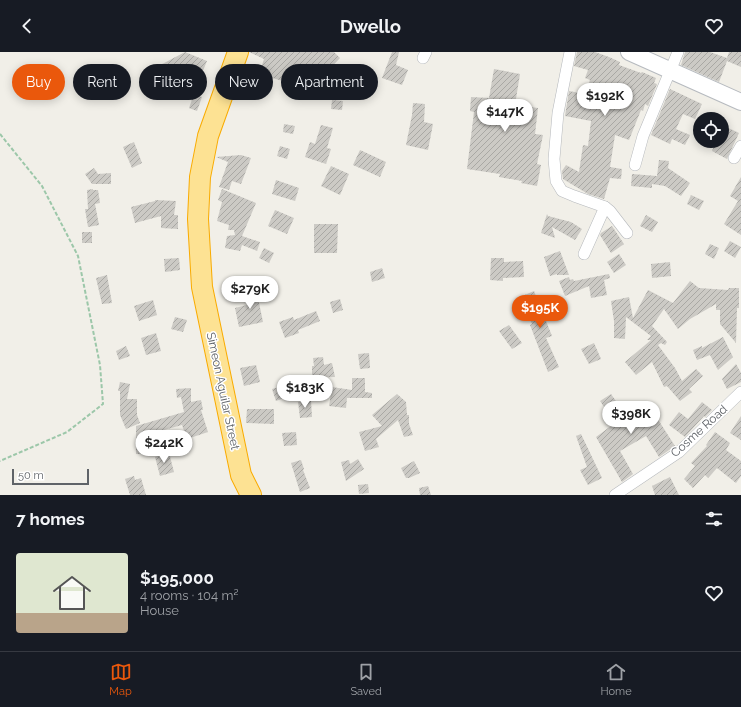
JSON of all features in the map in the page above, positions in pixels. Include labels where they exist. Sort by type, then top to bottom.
[{"type":"highway","name":"Simeon Aguilar Street","points":[[238,52],[208,136],[200,177],[198,219],[202,287],[241,475],[251,495]]},
{"type":"street","points":[[570,52],[558,113],[554,158],[556,181],[562,190],[605,207],[610,211],[627,233]]},
{"type":"street","points":[[629,52],[741,102]]},
{"type":"street","points":[[635,164],[643,136],[678,52]]},
{"type":"street","points":[[734,158],[741,146]]},
{"type":"street","points":[[584,254],[605,207]]},
{"type":"street","name":"Cosme Road","points":[[615,495],[678,452],[741,392]]},
{"type":"path","points":[[0,134],[42,186],[78,256],[100,365],[103,404],[67,432],[0,461]]},
{"type":"building","points":[[185,52],[207,61],[206,64],[162,64]]},
{"type":"building","points":[[249,52],[334,52],[340,58],[334,64],[281,64],[281,81],[273,78],[273,64],[262,64],[264,59]]},
{"type":"building","points":[[392,52],[399,52],[396,65],[408,70],[402,85],[382,78]]},
{"type":"building","points":[[577,52],[595,52],[620,62],[619,65],[656,78],[654,83],[657,84],[648,106],[645,104],[643,111],[641,110],[629,140],[615,135],[610,167],[622,169],[621,179],[610,178],[604,199],[588,194],[563,179],[562,171],[566,165],[579,172],[583,145],[588,146],[591,121],[565,116],[569,91],[585,94],[590,80],[585,78],[588,70],[574,66]]},
{"type":"building","points":[[685,52],[710,52],[727,58],[729,52],[741,52],[741,67],[727,61],[719,82],[681,65]]},
{"type":"building","points":[[494,69],[520,74],[515,105],[538,108],[535,134],[543,135],[537,164],[541,165],[537,186],[521,183],[522,181],[499,177],[500,174],[467,169],[474,112],[470,111],[471,97],[489,98]]},
{"type":"building","points":[[670,89],[702,104],[698,112],[693,112],[693,118],[683,114],[676,129],[690,135],[685,145],[672,139],[670,144],[651,135]]},
{"type":"building","points":[[192,100],[201,100],[197,111],[189,108]]},
{"type":"building","points":[[332,100],[343,101],[342,110],[331,109]]},
{"type":"building","points":[[413,103],[425,104],[424,122],[433,124],[428,150],[406,145]]},
{"type":"building","points":[[284,124],[295,126],[293,134],[283,132]]},
{"type":"building","points":[[321,125],[333,128],[327,148],[331,149],[326,164],[305,157],[310,142],[315,144]]},
{"type":"building","points":[[729,128],[739,133],[727,159],[712,151],[713,148],[729,148]]},
{"type":"building","points":[[134,142],[142,163],[132,168],[123,147]]},
{"type":"building","points":[[280,146],[290,149],[287,159],[277,156]]},
{"type":"building","points":[[360,150],[386,162],[380,177],[353,165]]},
{"type":"building","points":[[241,155],[251,158],[241,184],[232,181],[229,190],[219,187],[228,162],[216,157]]},
{"type":"building","points":[[659,160],[669,161],[668,168],[690,183],[681,196],[665,186],[652,184],[652,188],[631,186],[632,174],[657,176]]},
{"type":"building","points":[[331,166],[349,174],[340,195],[321,186]]},
{"type":"building","points":[[94,168],[98,174],[111,173],[111,184],[92,184],[85,174]]},
{"type":"building","points":[[741,177],[741,235],[724,224],[738,201],[730,196]]},
{"type":"building","points":[[276,180],[299,188],[295,201],[272,194]]},
{"type":"building","points":[[222,189],[256,203],[242,236],[260,242],[257,251],[242,245],[240,251],[225,248],[227,236],[235,235],[234,230],[228,230],[229,225],[217,221],[222,202],[218,200]]},
{"type":"building","points":[[87,190],[98,190],[100,203],[95,204],[99,225],[88,227],[85,209],[88,209]]},
{"type":"building","points":[[691,195],[704,201],[699,210],[687,204]]},
{"type":"building","points":[[155,200],[176,201],[174,215],[178,215],[178,229],[161,228],[161,216],[135,223],[131,207]]},
{"type":"building","points":[[275,210],[294,218],[287,234],[268,226]]},
{"type":"building","points":[[547,214],[548,216],[571,222],[582,229],[575,240],[552,227],[555,238],[541,233]]},
{"type":"building","points":[[646,215],[658,222],[652,232],[640,226]]},
{"type":"building","points":[[314,224],[338,224],[337,253],[314,253]]},
{"type":"building","points":[[612,226],[624,244],[611,253],[600,235]]},
{"type":"building","points":[[82,232],[92,232],[92,243],[82,243]]},
{"type":"building","points":[[730,241],[741,247],[735,258],[724,251]]},
{"type":"building","points":[[710,244],[719,248],[714,259],[705,254]]},
{"type":"building","points":[[264,248],[274,253],[269,263],[259,258]]},
{"type":"building","points":[[560,251],[569,275],[557,274],[550,276],[544,257]]},
{"type":"building","points":[[619,254],[626,265],[614,273],[607,262]]},
{"type":"building","points":[[179,258],[180,270],[165,272],[164,259]]},
{"type":"building","points":[[491,258],[504,258],[504,262],[523,261],[524,277],[503,278],[503,281],[490,280]]},
{"type":"building","points":[[670,262],[671,276],[652,278],[651,264]]},
{"type":"building","points":[[382,268],[385,278],[372,282],[370,272]]},
{"type":"building","points":[[609,274],[610,278],[604,280],[607,295],[591,298],[589,286],[565,296],[559,281],[569,277],[570,280],[573,279],[574,281]]},
{"type":"building","points":[[107,275],[112,303],[102,304],[96,278]]},
{"type":"building","points":[[690,281],[699,288],[728,290],[729,288],[739,288],[739,308],[737,308],[736,343],[720,324],[720,310],[716,310],[716,304],[690,319],[678,329],[664,309],[652,326],[667,342],[665,345],[661,343],[658,345],[675,368],[682,381],[696,369],[703,376],[689,389],[692,392],[680,401],[667,386],[664,387],[652,362],[636,375],[625,362],[651,340],[647,340],[651,336],[626,317],[625,339],[614,338],[614,321],[611,301],[629,297],[633,318],[648,290],[673,303]]},
{"type":"building","points":[[256,288],[263,322],[239,327],[235,308],[247,305],[246,289]]},
{"type":"building","points":[[534,291],[552,336],[546,338],[559,367],[548,372],[530,325],[532,324],[520,297]]},
{"type":"building","points":[[340,299],[343,310],[333,313],[330,302]]},
{"type":"building","points":[[153,300],[157,315],[139,321],[134,306]]},
{"type":"building","points":[[316,311],[320,321],[298,330],[299,333],[285,338],[279,322],[293,317],[294,320]]},
{"type":"building","points":[[175,317],[187,320],[183,332],[171,329]]},
{"type":"building","points":[[509,325],[522,343],[512,349],[499,331]]},
{"type":"building","points":[[156,333],[161,351],[146,355],[141,338]]},
{"type":"building","points":[[723,337],[733,357],[718,370],[710,355],[697,360],[693,350],[702,346],[702,348]]},
{"type":"building","points":[[594,343],[601,359],[589,364],[581,349]]},
{"type":"building","points":[[126,346],[130,356],[119,360],[116,351]]},
{"type":"building","points":[[369,353],[370,368],[360,369],[358,354]]},
{"type":"building","points":[[323,357],[324,365],[332,363],[335,377],[312,378],[312,366],[314,366],[313,358]]},
{"type":"building","points":[[736,364],[741,373],[741,382],[727,389],[722,379]]},
{"type":"building","points":[[256,365],[260,382],[244,386],[240,368]]},
{"type":"building","points":[[352,378],[365,378],[365,392],[372,393],[372,398],[347,398],[346,408],[329,406],[332,387],[352,390]]},
{"type":"building","points":[[120,382],[130,384],[127,399],[137,399],[137,415],[140,423],[126,429],[120,415],[120,391],[118,391]]},
{"type":"building","points":[[290,384],[293,395],[276,401],[272,389]]},
{"type":"building","points":[[191,388],[191,402],[201,400],[203,410],[201,410],[208,432],[187,439],[182,425],[153,433],[154,437],[150,438],[150,454],[136,454],[136,426],[184,412],[181,397],[177,398],[176,389]]},
{"type":"building","points":[[397,394],[406,402],[407,415],[409,415],[409,424],[413,435],[404,437],[398,420],[376,439],[379,447],[365,451],[359,432],[382,426],[372,415]]},
{"type":"building","points":[[611,394],[629,420],[650,407],[675,446],[659,457],[646,436],[620,451],[633,474],[622,482],[596,437],[615,423],[600,401]]},
{"type":"building","points":[[311,401],[312,417],[300,418],[298,402]]},
{"type":"building","points":[[702,402],[712,410],[705,417],[704,416],[685,437],[669,425],[679,412],[688,419]]},
{"type":"building","points":[[247,409],[274,409],[274,424],[246,423]]},
{"type":"building","points":[[741,416],[741,440],[730,433]]},
{"type":"building","points":[[296,432],[297,445],[284,446],[282,433]]},
{"type":"building","points":[[715,432],[730,443],[726,450],[741,461],[741,476],[736,483],[717,468],[708,478],[705,475],[693,488],[684,479],[695,466],[691,463],[707,446],[706,445]]},
{"type":"building","points":[[581,434],[602,478],[588,485],[580,470],[587,467],[576,436]]},
{"type":"building","points":[[169,453],[174,472],[160,476],[155,457]]},
{"type":"building","points":[[358,459],[364,469],[346,481],[341,462],[349,460],[350,464]]},
{"type":"building","points":[[301,460],[310,488],[300,492],[291,463]]},
{"type":"building","points":[[414,461],[420,473],[406,478],[401,468]]},
{"type":"building","points":[[134,476],[135,480],[141,478],[146,495],[130,495],[125,479]]},
{"type":"building","points":[[670,477],[679,495],[655,495],[652,486]]},
{"type":"building","points":[[368,484],[369,493],[359,494],[358,485]]},
{"type":"building","points":[[428,486],[431,495],[420,495],[419,488]]}]
